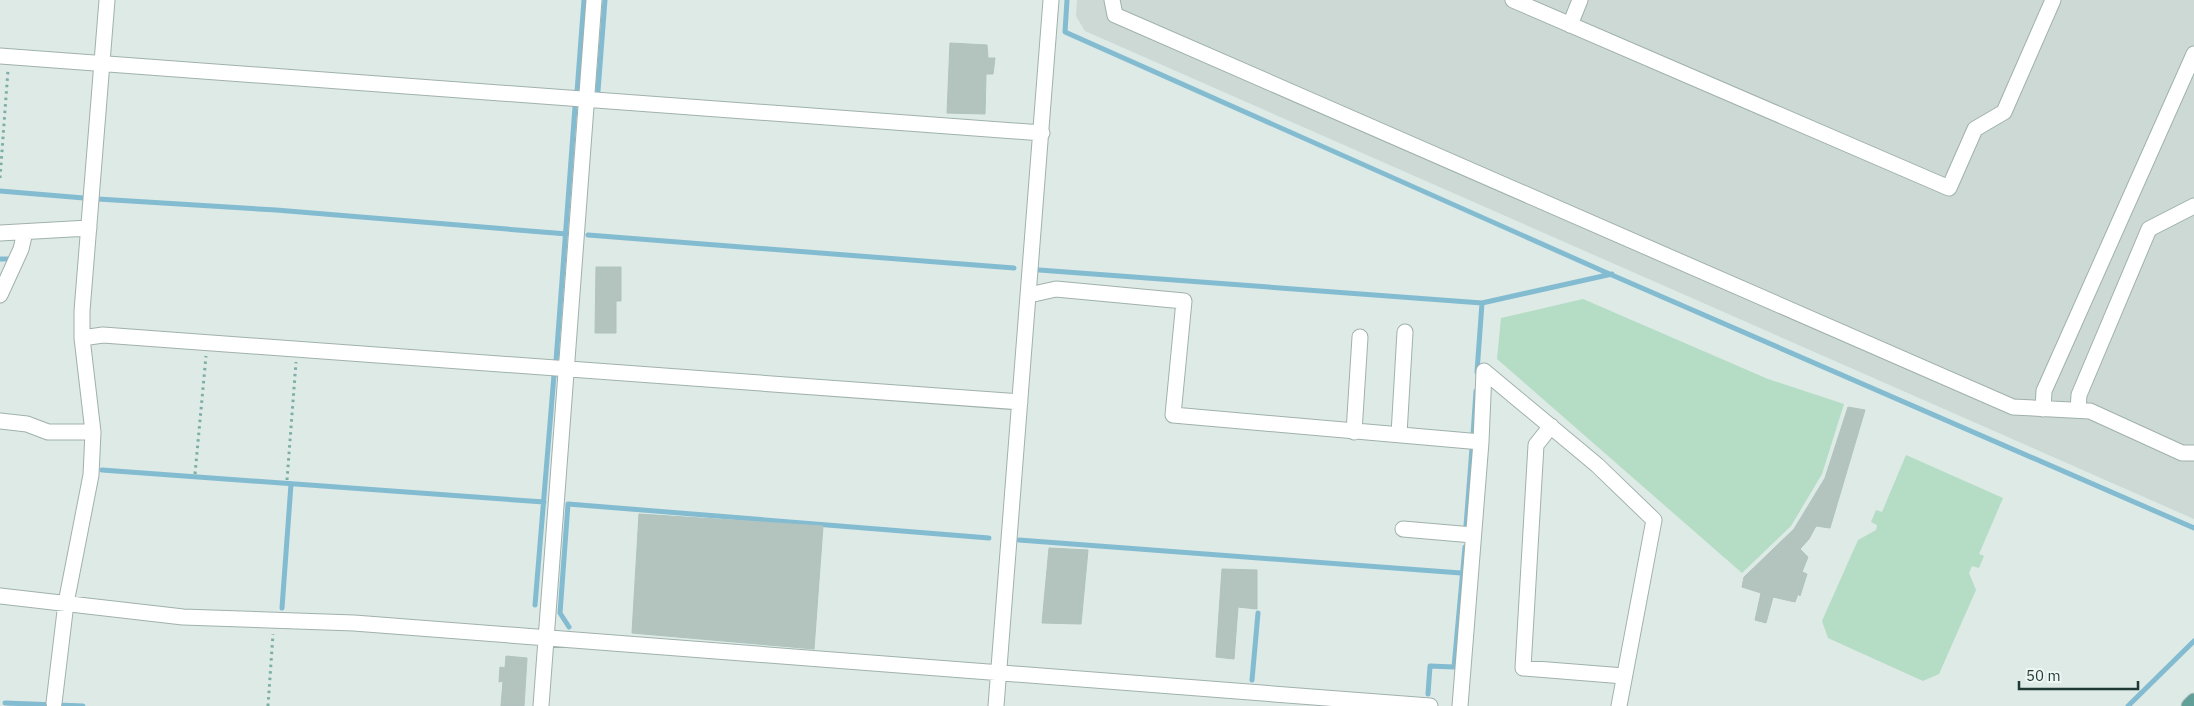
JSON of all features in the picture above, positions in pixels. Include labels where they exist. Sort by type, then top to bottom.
[{"type":"main road","points":[[2189,706],[2194,701]]},
{"type":"street","points":[[54,703],[66,603],[91,475],[93,432],[82,338],[82,310],[107,0]]},
{"type":"street","points":[[540,706],[594,0]]},
{"type":"street","points":[[996,706],[1052,0]]},
{"type":"street","points":[[1112,0],[1116,15],[2013,407],[2090,410],[2182,453],[2194,453]]},
{"type":"street","points":[[1513,0],[1949,188],[1975,129],[2004,112],[2053,0]]},
{"type":"street","points":[[1570,25],[1580,0]]},
{"type":"street","points":[[2043,409],[2044,391],[2194,54]]},
{"type":"street","points":[[5,56],[1042,134]]},
{"type":"street","points":[[2078,410],[2079,395],[2150,229],[2194,206]]},
{"type":"street","points":[[0,233],[89,228]]},
{"type":"street","points":[[0,295],[21,249],[25,232]]},
{"type":"street","points":[[1029,295],[1056,290],[1184,301],[1173,415],[1481,442]]},
{"type":"street","points":[[1399,434],[1405,332]]},
{"type":"street","points":[[82,338],[103,335],[1020,402]]},
{"type":"street","points":[[1354,432],[1360,337]]},
{"type":"street","points":[[1460,706],[1481,442],[1484,371],[1597,465],[1654,520],[1619,706]]},
{"type":"street","points":[[0,421],[27,424],[48,432],[93,432]]},
{"type":"street","points":[[1550,426],[1536,445],[1523,668],[1624,676]]},
{"type":"street","points":[[1402,529],[1473,535]]},
{"type":"street","points":[[0,596],[183,618],[354,623],[999,672],[1331,702],[1422,706]]},
{"type":"path","points":[[0,178],[5,56]]},
{"type":"path","points":[[196,474],[207,343]]},
{"type":"path","points":[[286,480],[297,349]]},
{"type":"path","points":[[268,706],[274,620]]},
{"type":"shaded area","points":[[1077,0],[2194,0],[2194,519],[1085,31],[1076,16]]},
{"type":"green space","points":[[1583,299],[1768,379],[1844,404],[1822,474],[1791,526],[1742,573],[1497,359],[1501,318]]},
{"type":"green space","points":[[1906,455],[2003,498],[1979,554],[1984,556],[1979,568],[1972,566],[1969,573],[1976,590],[1939,674],[1923,681],[1828,638],[1822,621],[1858,540],[1876,530],[1877,525],[1871,522],[1876,510],[1882,512]]},
{"type":"building","points":[[950,43],[987,45],[988,58],[995,58],[993,74],[986,74],[985,114],[947,113]]},
{"type":"building","points":[[596,267],[621,267],[621,301],[616,301],[616,333],[595,333]]},
{"type":"building","points":[[1848,407],[1865,410],[1830,528],[1816,526],[1809,539],[1800,549],[1808,557],[1802,572],[1807,574],[1800,596],[1798,594],[1795,602],[1773,597],[1766,623],[1755,620],[1761,593],[1742,587],[1744,577],[1794,529],[1825,478]]},
{"type":"building","points":[[639,514],[823,526],[814,649],[632,633]]},
{"type":"building","points":[[1049,548],[1088,550],[1081,624],[1042,623]]},
{"type":"building","points":[[1222,569],[1257,570],[1257,609],[1238,607],[1234,659],[1216,657]]},
{"type":"building","points":[[506,656],[527,658],[524,706],[501,706],[503,681],[499,682],[500,667],[505,668]]},
{"type":"waterway","points":[[577,92],[584,0]]},
{"type":"waterway","points":[[598,91],[605,0]]},
{"type":"waterway","points":[[1067,0],[1065,32],[1605,272],[2194,528]]},
{"type":"waterway","points":[[556,361],[575,107]]},
{"type":"waterway","points":[[0,191],[84,198]]},
{"type":"waterway","points":[[98,199],[276,210],[567,234]]},
{"type":"waterway","points":[[588,235],[1014,268]]},
{"type":"waterway","points":[[0,259],[11,259]]},
{"type":"waterway","points":[[1039,270],[1482,303],[1612,274]]},
{"type":"waterway","points":[[1477,372],[1482,303]]},
{"type":"waterway","points":[[535,605],[554,375]]},
{"type":"waterway","points":[[1473,435],[1476,391]]},
{"type":"waterway","points":[[1466,526],[1472,448]]},
{"type":"waterway","points":[[102,470],[544,502]]},
{"type":"waterway","points":[[282,608],[291,484]]},
{"type":"waterway","points":[[569,627],[560,613],[568,504],[989,538]]},
{"type":"waterway","points":[[1019,540],[1461,573]]},
{"type":"waterway","points":[[1428,694],[1430,666],[1454,667],[1465,547]]},
{"type":"waterway","points":[[1252,680],[1258,613]]},
{"type":"waterway","points":[[2128,706],[2194,641]]},
{"type":"waterway","points":[[5,703],[83,706]]}]
